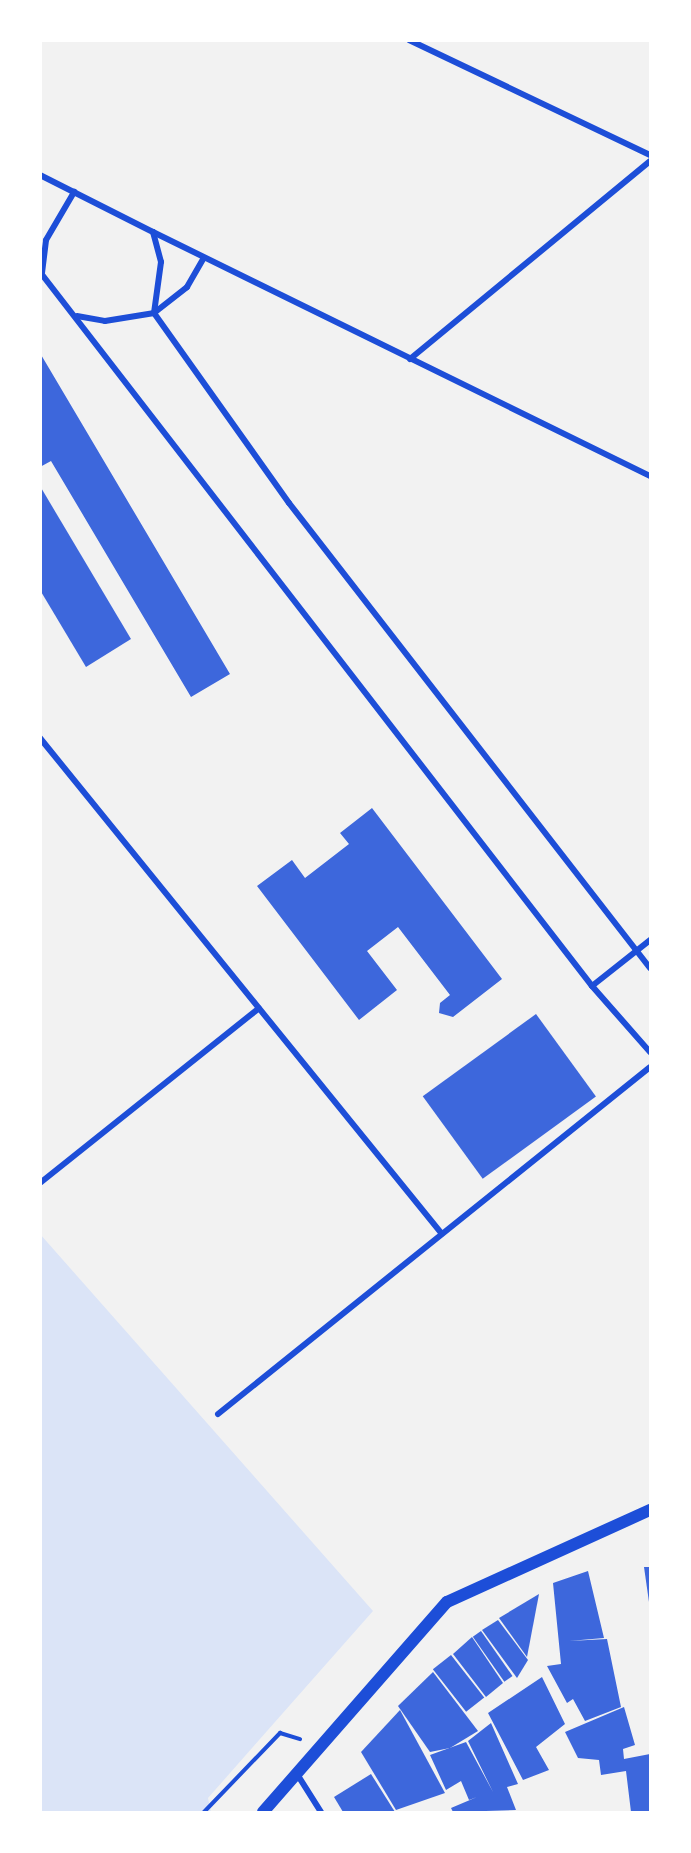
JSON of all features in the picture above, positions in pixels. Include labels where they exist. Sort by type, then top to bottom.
[{"type":"main road","points":[[263,1812],[295,1771],[447,1602],[651,1510]]},
{"type":"main road","points":[[620,1523],[651,1517]]},
{"type":"main road","points":[[270,1812],[295,1771]]},
{"type":"street","points":[[409,40],[651,155]]},
{"type":"street","points":[[410,359],[651,161]]},
{"type":"street","points":[[40,175],[203,259],[651,476]]},
{"type":"street","points":[[74,192],[46,240],[41,272],[592,986],[651,1052]]},
{"type":"street","points":[[153,232],[162,289],[154,313]]},
{"type":"street","points":[[76,316],[105,321],[154,313],[187,287],[203,259]]},
{"type":"street","points":[[154,313],[289,503],[651,968]]},
{"type":"street","points":[[40,738],[442,1234]]},
{"type":"street","points":[[592,986],[651,940]]},
{"type":"street","points":[[40,1183],[259,1008]]},
{"type":"street","points":[[218,1414],[651,1067]]},
{"type":"street","points":[[295,1771],[321,1812]]},
{"type":"path","points":[[204,1812],[280,1733],[320,1745]]},
{"type":"shaded area","points":[[40,1234],[373,1611],[208,1798],[211,1812],[41,1812]]},
{"type":"building","points":[[40,353],[230,674],[191,697],[51,461],[40,467]]},
{"type":"building","points":[[40,486],[131,639],[86,667],[40,590]]},
{"type":"building","points":[[372,808],[502,979],[453,1017],[439,1013],[440,1003],[450,995],[398,927],[367,951],[397,990],[359,1020],[257,886],[292,860],[305,878],[349,844],[340,833]]},
{"type":"building","points":[[536,1014],[596,1097],[483,1179],[423,1096]]},
{"type":"building","points":[[644,1567],[650,1567],[650,1602],[649,1602]]},
{"type":"building","points":[[588,1571],[604,1638],[569,1641],[607,1639],[621,1707],[585,1721],[573,1699],[567,1703],[547,1666],[561,1664],[553,1583]]},
{"type":"building","points":[[539,1594],[527,1657],[499,1618]]},
{"type":"building","points":[[498,1620],[528,1660],[517,1678],[482,1630]]},
{"type":"building","points":[[481,1631],[513,1676],[504,1682],[473,1637]]},
{"type":"building","points":[[472,1637],[503,1683],[486,1697],[453,1654]]},
{"type":"building","points":[[451,1655],[484,1698],[466,1712],[433,1669]]},
{"type":"building","points":[[433,1672],[478,1731],[450,1748],[430,1752],[398,1706]]},
{"type":"building","points":[[542,1677],[565,1724],[536,1747],[549,1770],[523,1780],[488,1713]]},
{"type":"building","points":[[624,1707],[635,1745],[623,1749],[624,1759],[650,1754],[650,1812],[631,1812],[626,1771],[601,1775],[599,1760],[578,1758],[565,1732]]},
{"type":"building","points":[[400,1710],[445,1793],[396,1810],[361,1752]]},
{"type":"building","points":[[491,1723],[518,1784],[507,1787],[516,1810],[453,1812],[451,1808],[477,1797],[469,1800],[461,1781],[446,1790],[430,1755],[466,1742],[493,1792],[468,1741]]},
{"type":"building","points":[[371,1774],[395,1812],[343,1812],[334,1797]]}]
